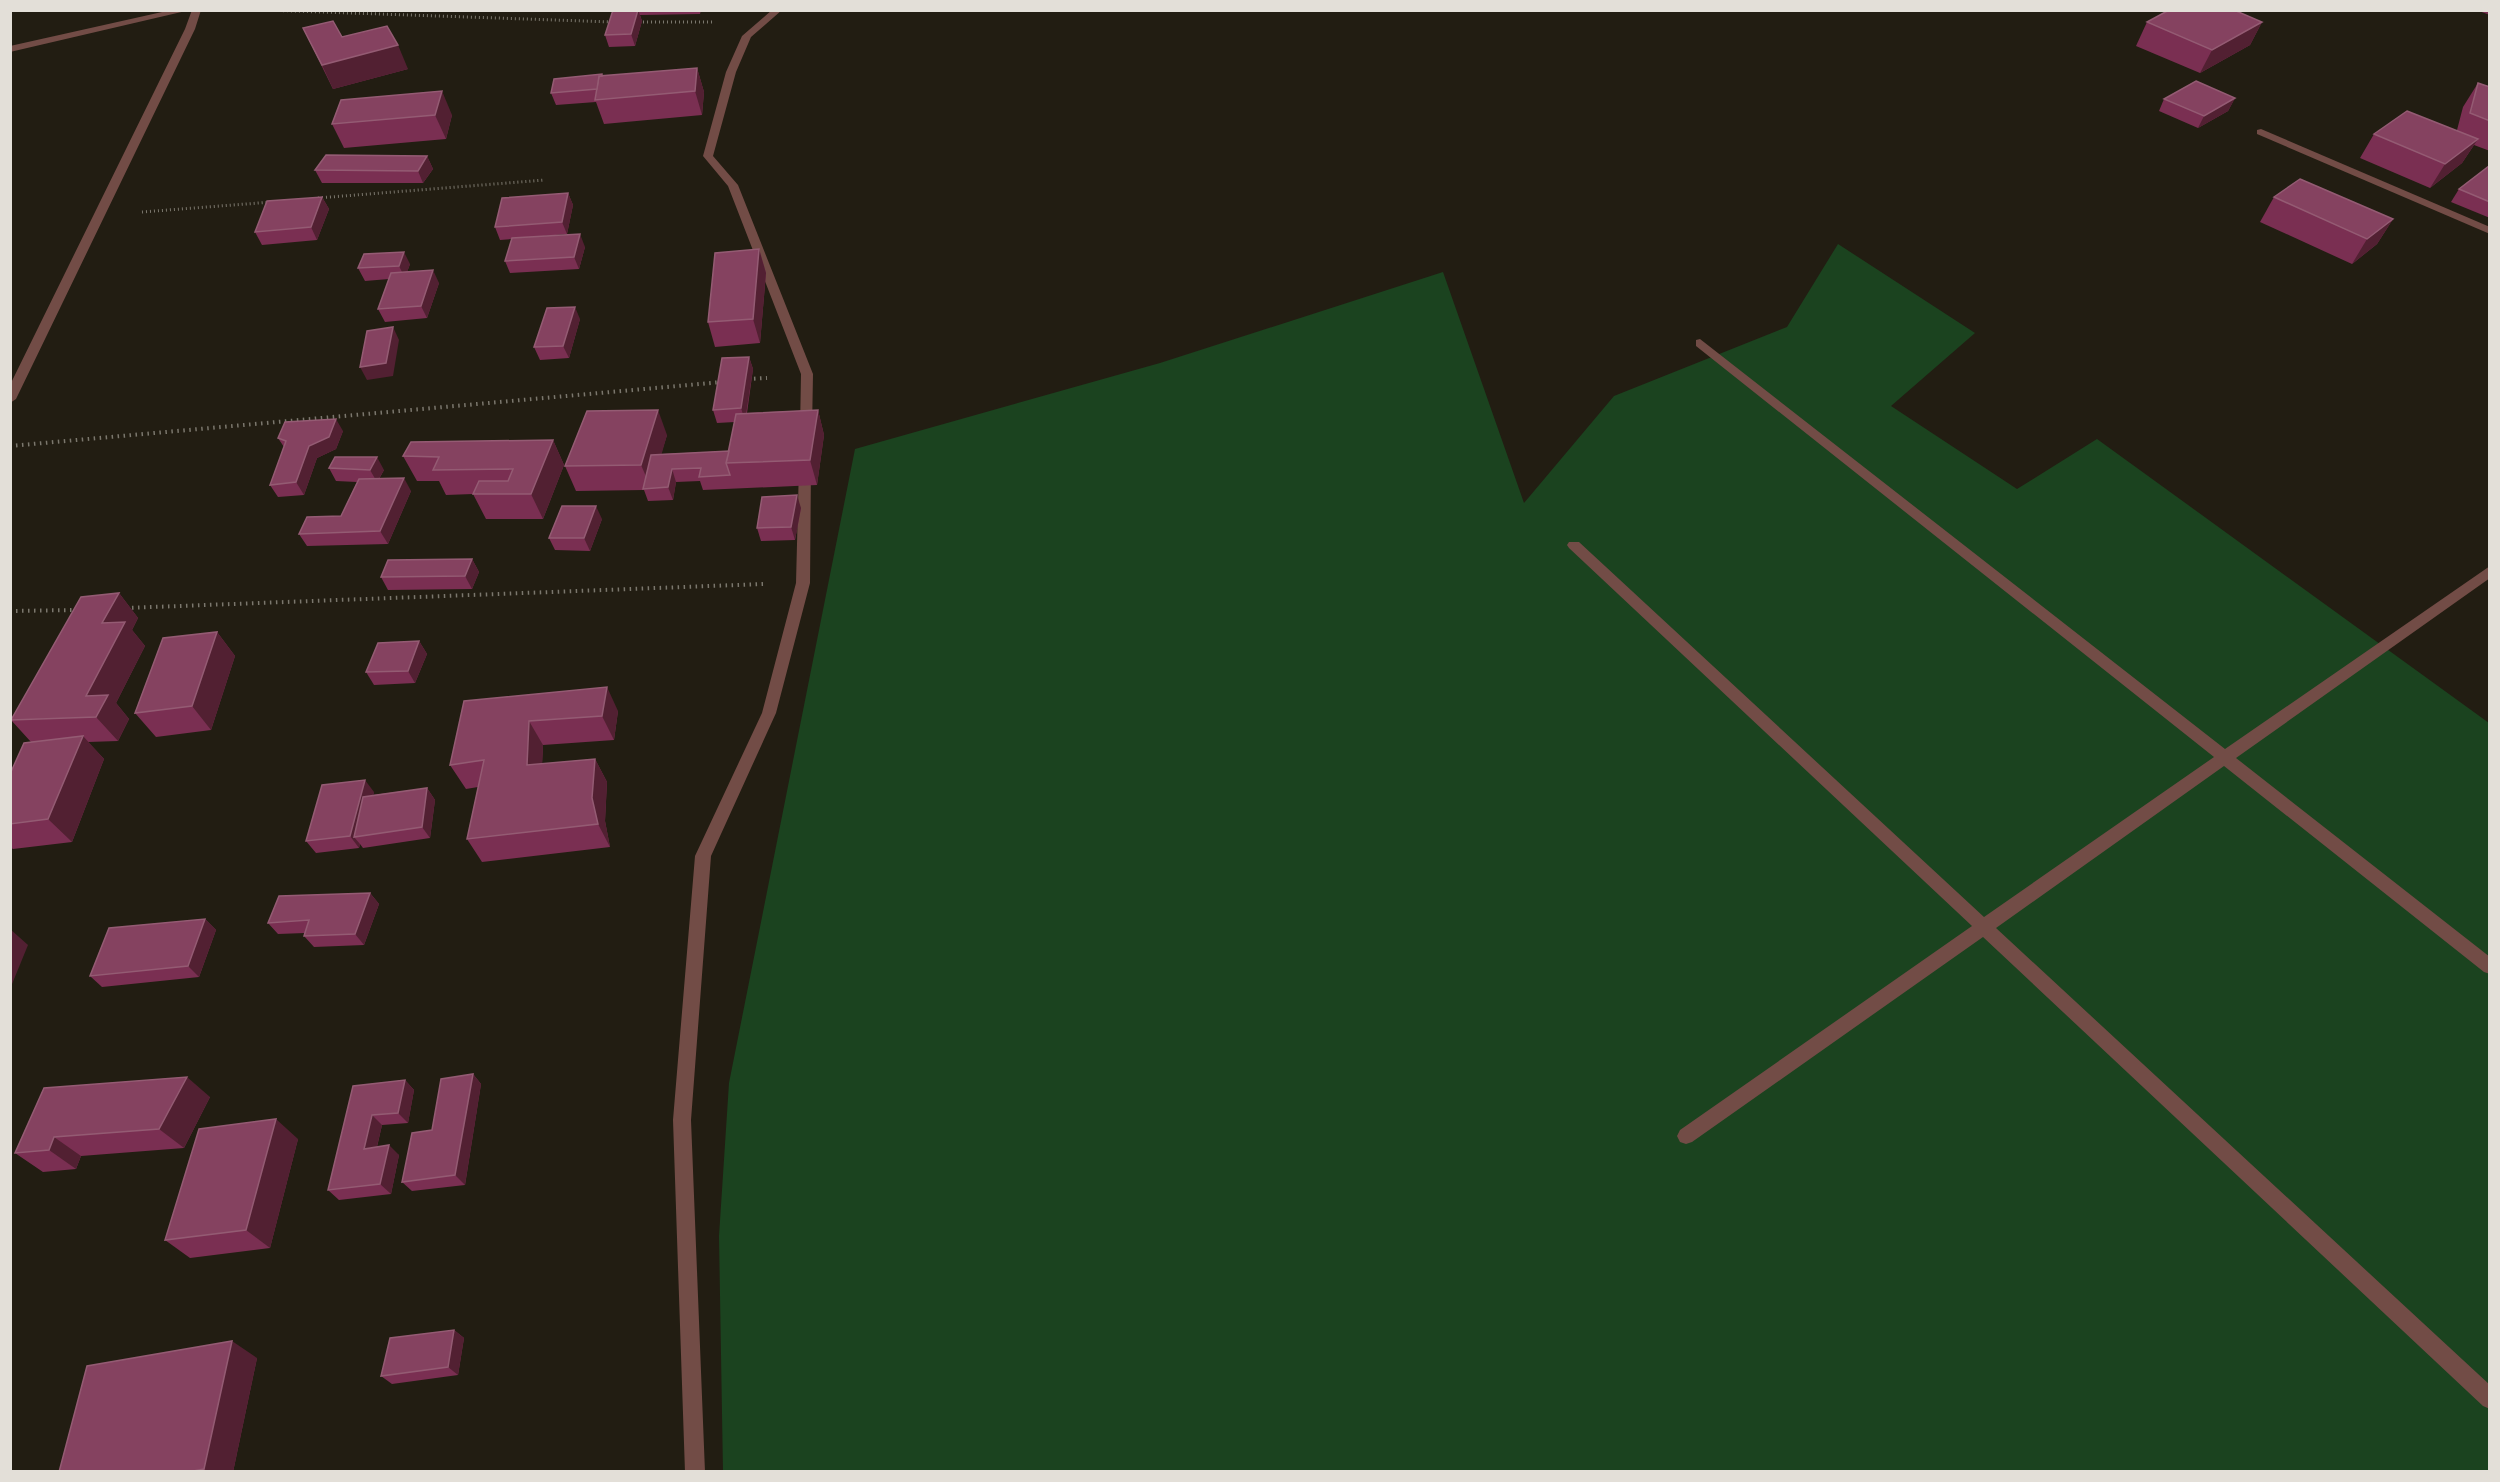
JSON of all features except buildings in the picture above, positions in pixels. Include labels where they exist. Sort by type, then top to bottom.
[{"type":"street","points":[[10,49],[186,10]]},
{"type":"street","points":[[10,399],[190,29],[197,10]]},
{"type":"street","points":[[696,1472],[682,1120],[703,856],[769,713],[803,583],[807,374],[733,186],[708,156],[731,72],[747,36],[778,10]]},
{"type":"street","points":[[2260,132],[2490,231]]},
{"type":"street","points":[[1700,343],[2490,967]]},
{"type":"street","points":[[1574,545],[2490,1399]]},
{"type":"street","points":[[1686,1136],[2490,571]]},
{"type":"path","points":[[263,10],[617,22]]},
{"type":"path","points":[[628,22],[764,22]]},
{"type":"path","points":[[310,199],[545,180]]},
{"type":"path","points":[[99,216],[275,201]]},
{"type":"path","points":[[747,379],[807,374]]},
{"type":"path","points":[[10,446],[724,382]]},
{"type":"path","points":[[124,608],[353,601],[575,588],[803,583]]},
{"type":"path","points":[[10,612],[79,609]]},
{"type":"green space","points":[[1838,244],[1975,333],[1891,406],[2017,489],[2097,439],[2489,723],[2489,1471],[723,1472],[719,1236],[729,1083],[855,449],[1160,363],[1443,272],[1524,503],[1614,396],[1787,327]]}]
